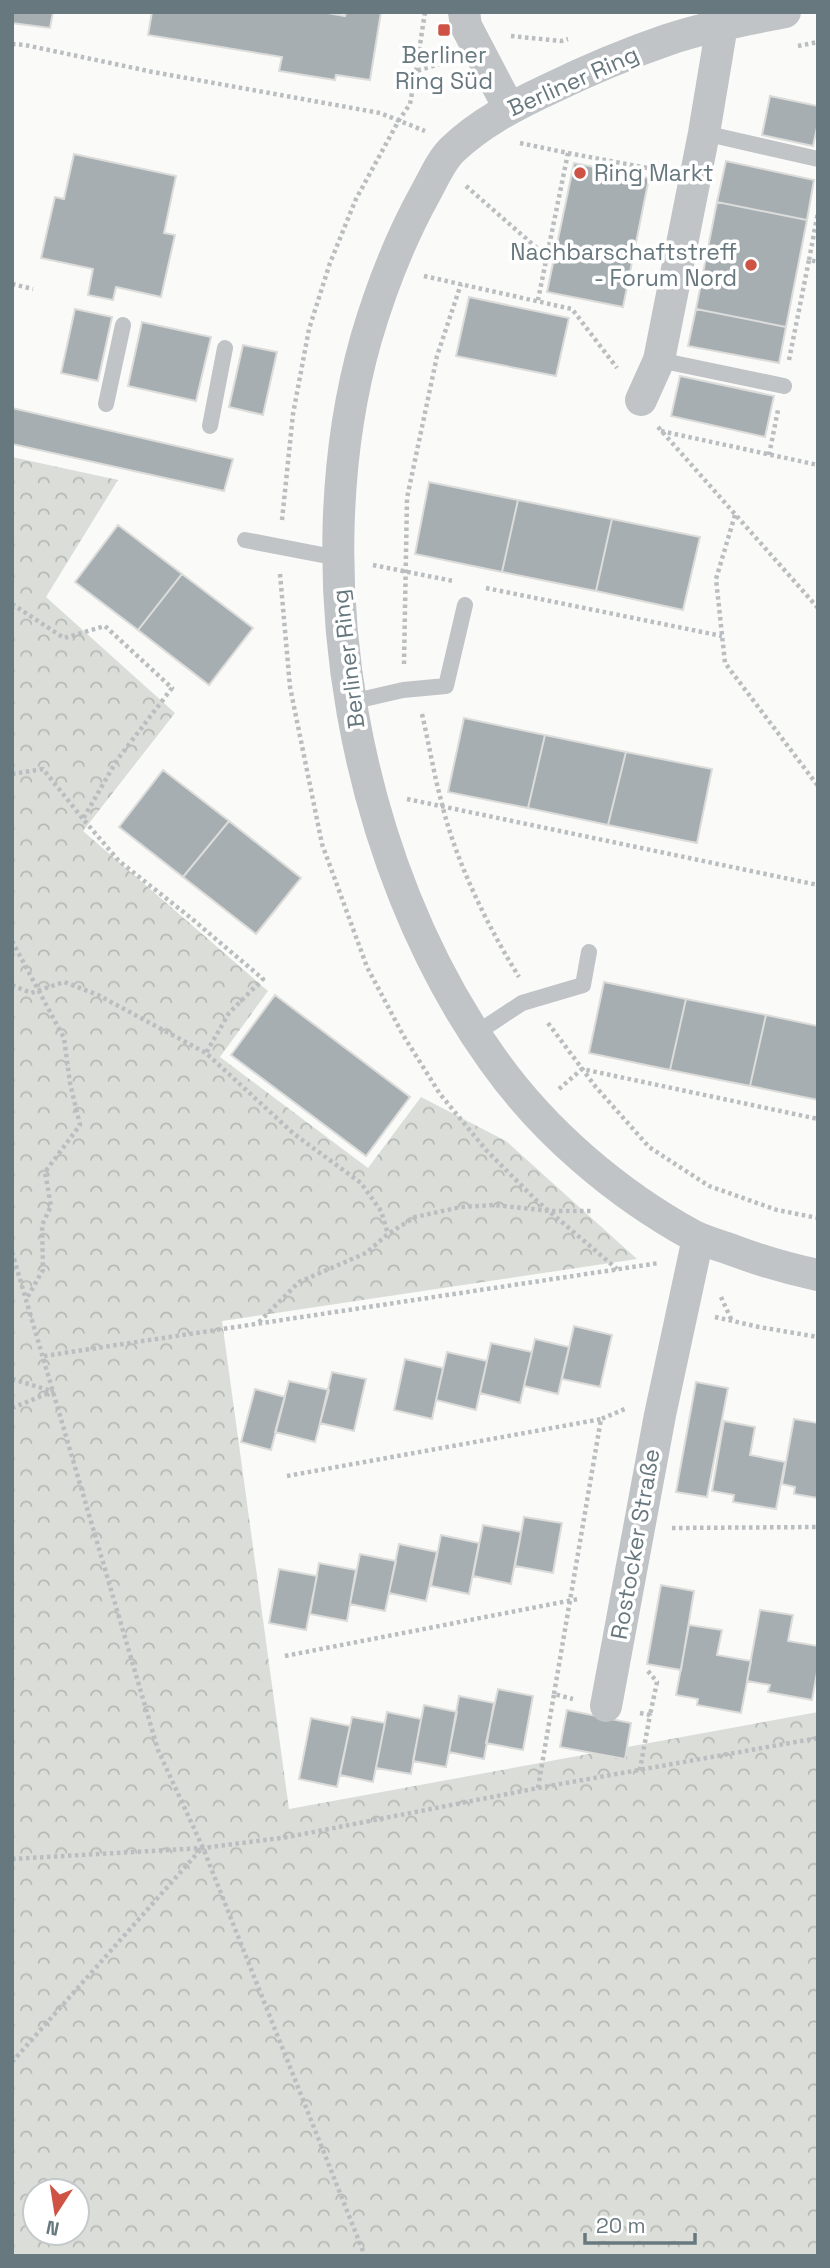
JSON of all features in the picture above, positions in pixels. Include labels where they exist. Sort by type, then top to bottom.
[{"type":"street","points":[[464,12],[466,26],[509,108]]},
{"type":"street","name":"Berliner Ring","points":[[785,12],[669,39],[569,79],[509,108],[454,150],[404,232],[378,298],[358,368],[346,428],[339,505],[338,558],[341,615],[351,702],[369,791],[403,890],[431,957],[494,1063],[577,1155],[633,1199],[698,1238],[782,1268],[818,1275]]},
{"type":"street","points":[[641,400],[659,360],[704,133],[722,25]]},
{"type":"street","name":"Rostocker Straße","points":[[606,1706],[660,1415],[698,1238]]},
{"type":"lane","points":[[704,133],[818,159]]},
{"type":"lane","points":[[106,404],[123,325]]},
{"type":"lane","points":[[209,426],[225,348]]},
{"type":"lane","points":[[659,360],[784,386]]},
{"type":"lane","points":[[245,540],[338,558]]},
{"type":"lane","points":[[351,702],[403,691],[446,686],[466,605]]},
{"type":"lane","points":[[475,1034],[522,1003],[583,985],[589,952]]},
{"type":"path","points":[[398,120],[410,104],[425,12]]},
{"type":"path","points":[[416,71],[458,59],[498,35],[561,41],[574,38]]},
{"type":"path","points":[[12,44],[380,113],[424,130],[454,150],[547,256]]},
{"type":"path","points":[[454,150],[568,153],[695,177]]},
{"type":"path","points":[[538,300],[568,153]]},
{"type":"path","points":[[769,455],[818,212]]},
{"type":"path","points":[[809,260],[818,262]]},
{"type":"path","points":[[389,268],[572,309],[641,400],[661,431],[818,608]]},
{"type":"path","points":[[12,284],[33,289]]},
{"type":"path","points":[[661,431],[818,465]]},
{"type":"path","points":[[735,515],[716,579],[724,663],[818,786]]},
{"type":"path","points":[[338,558],[457,582]]},
{"type":"path","points":[[484,588],[722,636]]},
{"type":"path","points":[[12,604],[64,638],[105,626],[173,688],[117,760],[83,819]]},
{"type":"path","points":[[12,774],[43,769],[119,861],[263,979],[229,1013],[206,1053]]},
{"type":"path","points":[[369,791],[818,885]]},
{"type":"path","points":[[12,941],[64,1038],[80,1125],[45,1172],[51,1206],[42,1225],[43,1270],[27,1299]]},
{"type":"path","points":[[12,985],[31,993],[64,982],[98,995],[206,1053],[294,1134],[360,1182],[381,1211],[388,1234]]},
{"type":"path","points":[[566,1048],[649,1147],[709,1186],[777,1210],[818,1218]]},
{"type":"path","points":[[535,1110],[582,1069]]},
{"type":"path","points":[[582,1069],[818,1119]]},
{"type":"path","points":[[259,1323],[299,1282],[366,1253],[388,1234],[415,1217],[461,1207],[494,1205],[550,1211],[594,1211],[621,1205],[633,1199]]},
{"type":"path","points":[[12,1252],[158,1750],[203,1848],[365,2256]]},
{"type":"path","points":[[44,1356],[662,1262]]},
{"type":"path","points":[[709,1315],[818,1337]]},
{"type":"path","points":[[12,1379],[54,1391]]},
{"type":"path","points":[[12,1408],[54,1391]]},
{"type":"path","points":[[287,1476],[610,1417]]},
{"type":"path","points":[[538,1788],[601,1419]]},
{"type":"path","points":[[660,1528],[818,1527]]},
{"type":"path","points":[[285,1656],[578,1599]]},
{"type":"path","points":[[554,1695],[650,1716],[640,1770]]},
{"type":"path","points":[[12,1859],[203,1848],[288,1838],[538,1788],[818,1738]]},
{"type":"path","points":[[12,2062],[203,1848]]},
{"type":"green space","points":[[12,457],[118,480],[46,597],[175,713],[83,831],[268,991],[220,1057],[368,1168],[421,1097],[506,1141],[637,1259],[222,1321],[289,1809],[818,1712],[818,2256],[12,2256]]},
{"type":"building","points":[[12,12],[53,12],[50,28],[12,23]]},
{"type":"building","points":[[152,12],[322,12],[345,16],[346,12],[381,12],[370,80],[336,75],[335,80],[279,71],[282,57],[148,35]]},
{"type":"building","points":[[770,96],[818,106],[818,123],[813,146],[762,135]]},
{"type":"building","points":[[74,154],[176,176],[164,233],[175,235],[161,297],[116,287],[113,300],[88,295],[93,269],[41,258],[55,197],[64,199]]},
{"type":"building","points":[[726,161],[814,180],[807,220],[717,202]]},
{"type":"building","points":[[574,163],[649,178],[623,307],[547,292]]},
{"type":"building","name":"Nachbarschaftstreff - Forum Nord","points":[[717,202],[807,220],[786,327],[696,309]]},
{"type":"building","points":[[469,297],[569,318],[556,376],[456,356]]},
{"type":"building","points":[[75,309],[112,317],[98,381],[61,373]]},
{"type":"building","points":[[696,309],[786,327],[779,363],[688,346]]},
{"type":"building","points":[[142,322],[211,337],[196,401],[128,386]]},
{"type":"building","points":[[243,345],[277,352],[263,415],[229,407]]},
{"type":"building","points":[[680,376],[774,396],[765,437],[671,416]]},
{"type":"building","points":[[12,408],[233,459],[224,491],[12,444]]},
{"type":"building","points":[[429,482],[518,500],[502,572],[415,554]]},
{"type":"building","points":[[518,500],[612,519],[596,591],[502,572]]},
{"type":"building","points":[[612,519],[700,537],[683,610],[596,591]]},
{"type":"building","points":[[118,525],[182,574],[138,630],[75,582]]},
{"type":"building","points":[[182,574],[253,628],[209,685],[138,630]]},
{"type":"building","points":[[464,718],[545,735],[528,808],[448,792]]},
{"type":"building","points":[[545,735],[626,752],[608,825],[528,808]]},
{"type":"building","points":[[626,752],[712,769],[697,843],[608,825]]},
{"type":"building","points":[[163,770],[229,821],[183,877],[119,827]]},
{"type":"building","points":[[229,821],[301,878],[256,934],[183,877]]},
{"type":"building","points":[[604,982],[686,999],[670,1070],[589,1053]]},
{"type":"building","points":[[275,995],[410,1097],[366,1156],[231,1055]]},
{"type":"building","points":[[686,999],[766,1015],[750,1086],[670,1070]]},
{"type":"building","points":[[766,1015],[818,1026],[818,1100],[750,1086]]},
{"type":"building","points":[[574,1326],[612,1335],[600,1387],[562,1379]]},
{"type":"building","points":[[535,1339],[569,1347],[558,1394],[524,1386]]},
{"type":"building","points":[[491,1343],[532,1352],[520,1403],[480,1393]]},
{"type":"building","points":[[447,1352],[487,1361],[476,1410],[436,1400]]},
{"type":"building","points":[[405,1359],[443,1368],[432,1419],[394,1410]]},
{"type":"building","points":[[332,1372],[366,1379],[354,1431],[320,1423]]},
{"type":"building","points":[[289,1381],[329,1390],[315,1442],[275,1432]]},
{"type":"building","points":[[696,1382],[728,1388],[707,1497],[676,1492]]},
{"type":"building","points":[[255,1389],[285,1397],[271,1450],[241,1442]]},
{"type":"building","points":[[794,1419],[818,1423],[818,1498],[794,1494],[795,1487],[782,1484]]},
{"type":"building","points":[[724,1421],[755,1427],[750,1455],[785,1462],[776,1509],[733,1502],[734,1495],[712,1491]]},
{"type":"building","points":[[524,1517],[562,1523],[553,1573],[515,1566]]},
{"type":"building","points":[[483,1525],[521,1532],[511,1584],[473,1576]]},
{"type":"building","points":[[441,1535],[479,1543],[469,1594],[431,1586]]},
{"type":"building","points":[[399,1544],[437,1552],[426,1601],[389,1593]]},
{"type":"building","points":[[360,1554],[396,1561],[385,1611],[350,1604]]},
{"type":"building","points":[[319,1563],[356,1570],[347,1621],[310,1614]]},
{"type":"building","points":[[279,1569],[317,1576],[306,1630],[269,1623]]},
{"type":"building","points":[[661,1585],[694,1591],[681,1670],[647,1664]]},
{"type":"building","points":[[760,1610],[793,1615],[788,1641],[818,1646],[818,1667],[812,1700],[768,1692],[770,1685],[747,1681]]},
{"type":"building","points":[[689,1625],[722,1630],[717,1655],[751,1661],[741,1713],[697,1705],[698,1699],[676,1695]]},
{"type":"building","points":[[498,1689],[533,1696],[523,1750],[486,1743]]},
{"type":"building","points":[[459,1696],[494,1703],[484,1759],[449,1752]]},
{"type":"building","points":[[424,1705],[457,1712],[446,1767],[413,1761]]},
{"type":"building","points":[[567,1710],[631,1723],[625,1759],[560,1747]]},
{"type":"building","points":[[387,1712],[421,1719],[411,1774],[376,1768]]},
{"type":"building","points":[[352,1717],[385,1723],[373,1782],[340,1775]]},
{"type":"building","points":[[311,1718],[350,1726],[337,1787],[299,1779]]},
{"type":"place","name":"Berliner Ring Süd","points":[[444,30]]},
{"type":"place","name":"Ring Markt","points":[[580,173]]},
{"type":"place","name":"Nachbarschaftstreff - Forum Nord","points":[[751,265]]}]
